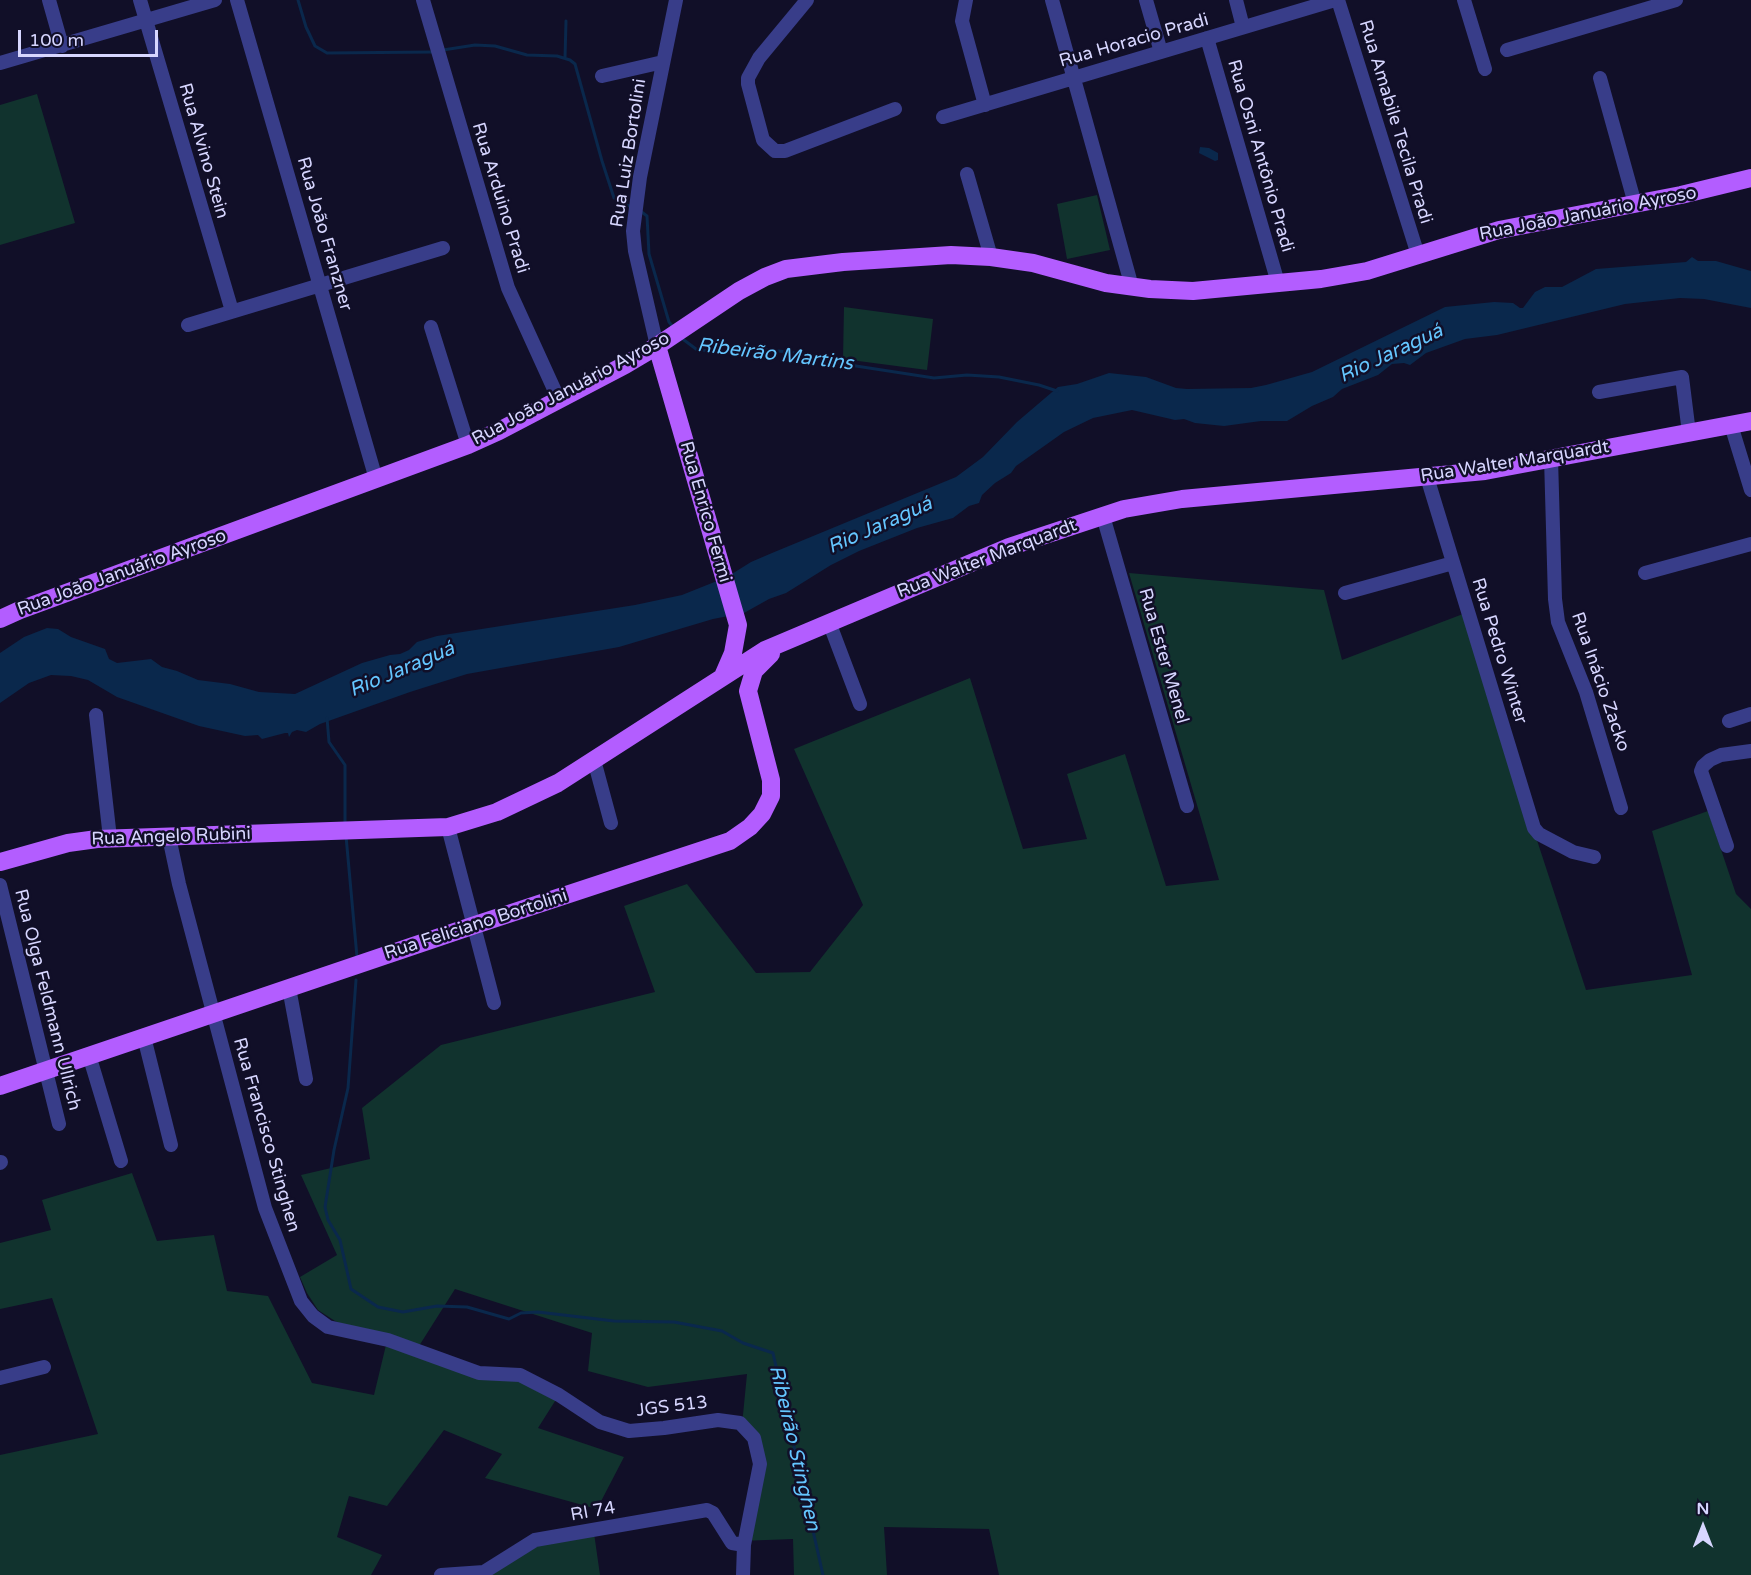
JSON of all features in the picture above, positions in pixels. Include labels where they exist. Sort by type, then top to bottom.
[{"type":"main road","name":"Rua João Januário Ayroso","points":[[0,619],[468,445],[559,400],[670,338],[740,291],[765,277],[786,269],[820,264],[930,256],[992,257],[1033,263],[1106,283],[1132,287],[1193,291],[1278,283],[1367,271],[1499,230],[1715,189],[1751,178]]},
{"type":"main road","name":"Rua Enrico Fermi","points":[[670,338],[723,574],[737,623],[736,645],[722,677]]},
{"type":"main road","name":"Rua Walter Marquardt","points":[[346,831],[448,827],[473,821],[525,800],[558,783],[756,655],[1009,547],[1103,516],[1148,504],[1182,499],[1485,471],[1751,421]]},
{"type":"main road","points":[[722,677],[738,681],[748,691],[758,666],[786,641]]},
{"type":"main road","name":"Rua Feliciano Bortolini","points":[[0,1086],[730,841],[750,827],[762,814],[771,796],[771,780],[748,691]]},
{"type":"main road","name":"Rua Angelo Rubini","points":[[0,862],[68,843],[110,838],[346,831]]},
{"type":"street","points":[[49,0],[62,46]]},
{"type":"street","name":"Rua Alvino Stein","points":[[140,0],[231,311]]},
{"type":"street","points":[[0,63],[215,0]]},
{"type":"street","name":"Rua João Franzner","points":[[237,0],[376,479]]},
{"type":"street","name":"Rua Arduino Pradi","points":[[423,0],[508,288],[559,400]]},
{"type":"street","name":"Rua Luiz Bortolini","points":[[670,338],[635,251],[634,214],[676,0]]},
{"type":"street","points":[[807,0],[759,58],[748,78],[763,140],[775,151],[785,151],[895,109]]},
{"type":"street","points":[[966,0],[962,21],[985,105]]},
{"type":"street","points":[[1052,0],[1132,287]]},
{"type":"street","points":[[1146,0],[1161,52]]},
{"type":"street","points":[[1236,0],[1243,27]]},
{"type":"street","name":"Rua Horacio Pradi","points":[[943,117],[1336,0]]},
{"type":"street","name":"Rua Amabile Tecila Pradi","points":[[1336,0],[1418,255]]},
{"type":"street","points":[[1456,0],[1463,23]]},
{"type":"street","points":[[1464,0],[1485,69]]},
{"type":"street","points":[[1507,50],[1676,0]]},
{"type":"street","name":"Rua Osni Antônio Pradi","points":[[1207,38],[1278,283]]},
{"type":"street","points":[[602,76],[663,62]]},
{"type":"street","points":[[1600,78],[1635,204]]},
{"type":"street","points":[[967,174],[992,257]]},
{"type":"street","points":[[188,325],[443,248]]},
{"type":"street","points":[[431,327],[468,445]]},
{"type":"street","points":[[1599,392],[1682,377],[1689,433]]},
{"type":"street","points":[[1731,425],[1751,490]]},
{"type":"street","name":"Rua Inácio Zacko","points":[[1551,458],[1555,600],[1558,622],[1586,692],[1621,808]]},
{"type":"street","name":"Rua Pedro Winter","points":[[1427,477],[1534,828],[1539,834],[1573,852],[1594,857]]},
{"type":"street","name":"Rua Ester Menel","points":[[1103,516],[1187,806]]},
{"type":"street","points":[[1645,573],[1751,544]]},
{"type":"street","points":[[1345,593],[1453,563]]},
{"type":"street","points":[[829,622],[860,704]]},
{"type":"street","points":[[1729,721],[1751,714]]},
{"type":"street","points":[[96,715],[110,838]]},
{"type":"street","points":[[1727,846],[1701,771],[1710,760],[1721,755],[1751,751]]},
{"type":"street","points":[[594,760],[611,823]]},
{"type":"street","points":[[448,827],[494,1003]]},
{"type":"street","name":"Rua Francisco Stinghen","points":[[169,837],[265,1208],[302,1300],[313,1316],[328,1327],[388,1340],[479,1373],[499,1375]]},
{"type":"street","name":"Rua Olga Feldmann Ullrich","points":[[0,885],[59,1124]]},
{"type":"street","points":[[288,988],[306,1079]]},
{"type":"street","points":[[144,1036],[171,1145]]},
{"type":"street","points":[[89,1055],[121,1161]]},
{"type":"street","points":[[0,1378],[44,1367]]},
{"type":"street","name":"JGS 513","points":[[499,1375],[520,1375],[532,1380],[600,1422],[629,1431],[718,1420],[740,1423],[754,1438],[760,1464],[744,1545],[743,1575]]},
{"type":"street","name":"RI 74","points":[[441,1575],[484,1572],[535,1540],[707,1510],[713,1513],[732,1543],[744,1545]]},
{"type":"green space","points":[[37,94],[75,223],[0,245],[0,105]]},
{"type":"green space","points":[[1097,195],[1110,250],[1067,259],[1057,204]]},
{"type":"green space","points":[[844,307],[933,319],[927,370],[843,359]]},
{"type":"green space","points":[[1129,573],[1324,590],[1342,660],[1463,614],[1586,990],[1692,975],[1652,831],[1708,811],[1736,894],[1751,909],[1751,1575],[999,1575],[989,1529],[884,1527],[887,1575],[794,1575],[793,1539],[740,1541],[756,1454],[742,1425],[747,1374],[648,1387],[588,1371],[592,1333],[455,1289],[419,1346],[350,1328],[335,1321],[318,1310],[307,1293],[300,1277],[337,1255],[301,1175],[370,1159],[362,1108],[441,1045],[655,992],[624,906],[687,884],[756,973],[810,972],[863,905],[794,749],[970,678],[1023,849],[1087,839],[1067,774],[1125,754],[1166,886],[1219,880]]},
{"type":"green space","points":[[132,1173],[157,1241],[214,1235],[227,1291],[268,1296],[312,1383],[374,1395],[386,1345],[510,1376],[557,1398],[538,1428],[624,1457],[597,1509],[485,1478],[502,1454],[444,1430],[387,1506],[349,1496],[337,1537],[382,1555],[371,1575],[0,1575],[0,1455],[98,1434],[52,1298],[0,1309],[0,1243],[51,1230],[42,1200]]},
{"type":"green space","points":[[594,1533],[600,1575],[480,1575],[534,1543]]},
{"type":"water","points":[[1200,147],[1209,148],[1218,153],[1218,160],[1215,161],[1199,153]]},
{"type":"water","name":"Rio Jaraguá","points":[[1692,257],[1698,261],[1716,261],[1751,271],[1751,308],[1704,299],[1680,298],[1625,304],[1497,335],[1465,339],[1426,353],[1410,365],[1392,364],[1378,375],[1342,389],[1333,397],[1287,421],[1261,421],[1224,426],[1195,423],[1184,419],[1175,420],[1132,410],[1093,418],[1064,432],[1016,466],[1011,473],[982,495],[979,503],[969,506],[953,518],[917,528],[859,551],[831,565],[786,593],[769,599],[744,613],[713,619],[619,647],[467,674],[320,724],[306,732],[297,730],[289,737],[288,733],[285,733],[262,739],[258,735],[245,736],[199,726],[117,697],[88,680],[71,676],[51,675],[29,683],[0,703],[0,653],[24,637],[47,628],[58,629],[71,637],[105,649],[109,659],[117,663],[151,659],[162,667],[198,680],[230,684],[259,692],[295,694],[362,663],[400,654],[409,650],[417,642],[437,636],[635,605],[682,595],[727,577],[751,562],[956,477],[983,457],[1017,422],[1058,387],[1077,384],[1109,373],[1146,377],[1176,388],[1187,389],[1251,388],[1266,385],[1312,372],[1445,307],[1494,302],[1513,303],[1523,308],[1535,292],[1545,287],[1562,287],[1596,269],[1686,262]]},
{"type":"waterway","name":"Ribeirão Martins","points":[[298,0],[306,27],[315,46],[327,53],[433,52]]},
{"type":"waterway","points":[[565,58],[566,21]]},
{"type":"waterway","name":"Ribeirão Martins","points":[[443,50],[475,45],[495,46],[527,55],[557,56],[575,64],[614,198],[633,208]]},
{"type":"waterway","name":"Ribeirão Martins","points":[[639,210],[647,216],[649,254],[669,322],[673,327]]},
{"type":"waterway","name":"Ribeirão Martins","points":[[680,337],[696,349],[717,352],[762,349],[823,357],[843,364],[934,378],[967,375],[999,377],[1057,391]]},
{"type":"waterway","name":"Ribeirão Stinghen","points":[[327,718],[329,742],[345,765],[345,822]]},
{"type":"waterway","name":"Ribeirão Stinghen","points":[[346,836],[357,957]]},
{"type":"waterway","name":"Ribeirão Stinghen","points":[[356,980],[348,1088],[334,1150],[325,1207],[328,1220],[340,1240],[351,1289],[378,1307],[403,1312],[437,1306],[467,1307],[509,1319],[521,1313],[538,1312],[614,1321],[674,1322],[722,1331],[743,1343],[773,1353],[823,1575]]}]
